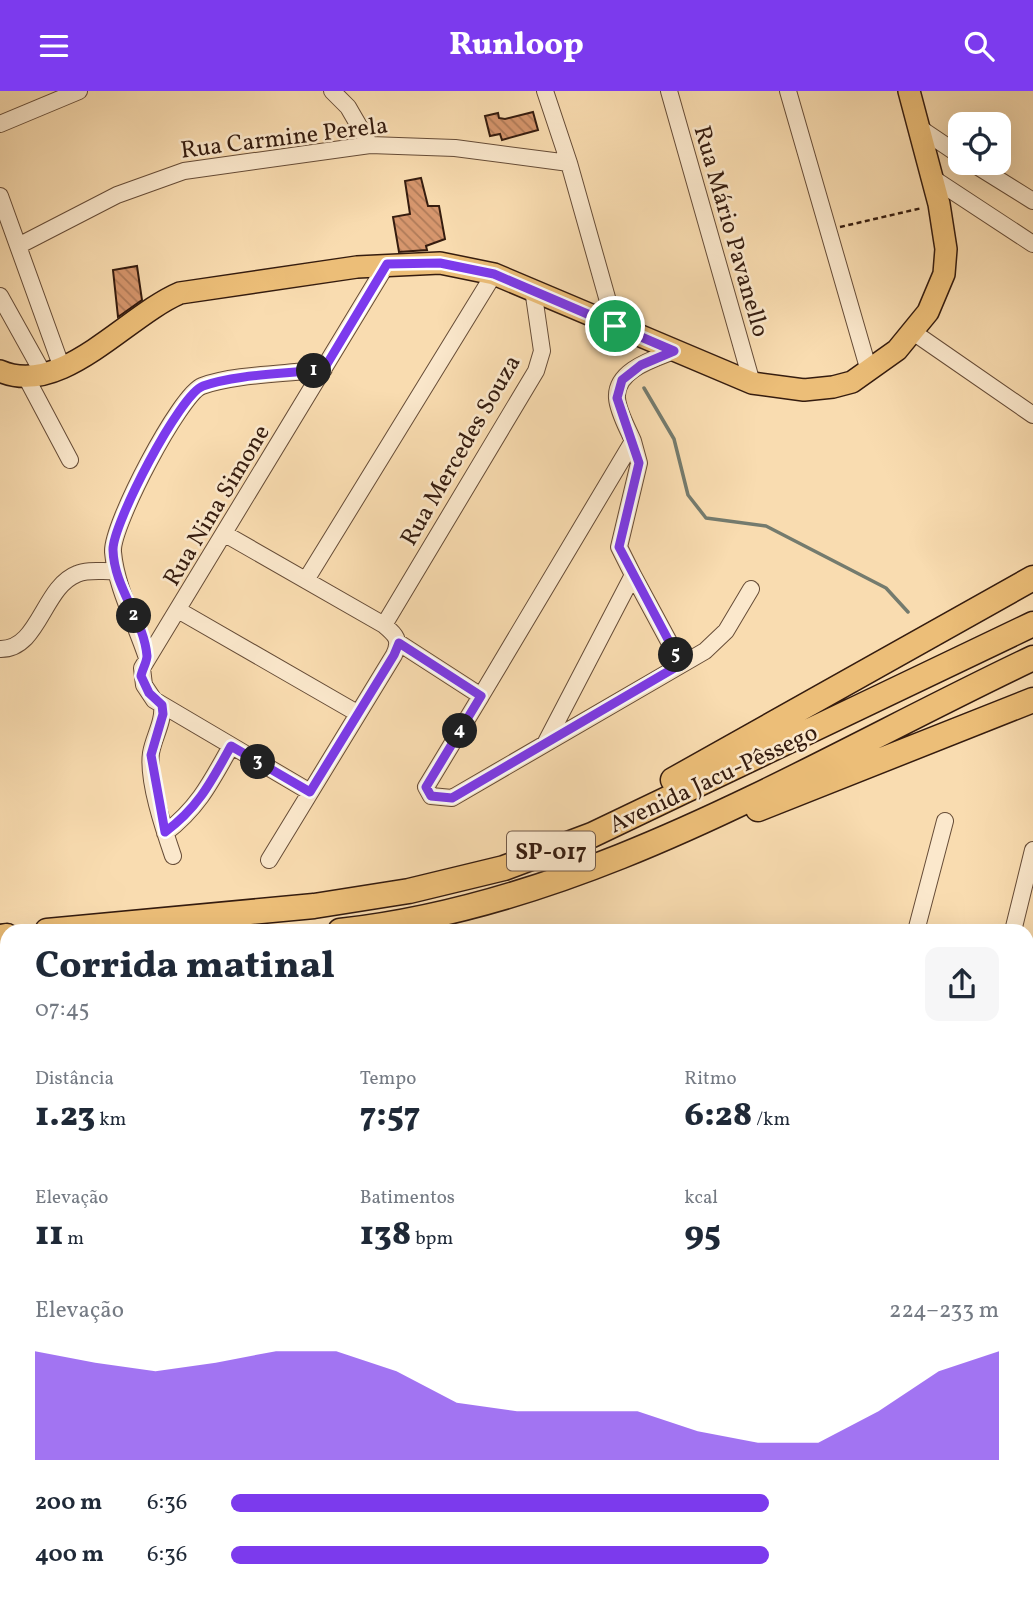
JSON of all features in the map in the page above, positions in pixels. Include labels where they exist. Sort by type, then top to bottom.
[{"type":"highway","points":[[592,835],[616,813],[643,797],[1033,578]]},
{"type":"highway","name":"Avenida Jacu-Pêssego","points":[[122,924],[314,906],[409,891],[504,868],[592,835],[1033,624]]},
{"type":"highway","name":"Avenida Jacu-Pêssego","points":[[388,924],[489,904],[563,879],[690,828],[1033,658]]},
{"type":"highway","points":[[690,828],[767,806],[1033,700]]},
{"type":"main road","points":[[0,371],[44,374],[156,304],[180,293],[387,264],[440,263],[494,274],[533,289],[752,383],[804,390],[852,382],[897,349],[913,332],[937,296],[944,274],[946,249],[939,204],[909,91]]},
{"type":"street","points":[[0,124],[79,91]]},
{"type":"street","points":[[332,91],[348,107],[370,145]]},
{"type":"street","points":[[545,91],[569,163],[615,326]]},
{"type":"street","name":"Rua Mário Pavanello","points":[[669,91],[752,383]]},
{"type":"street","points":[[788,91],[826,230],[869,371]]},
{"type":"street","points":[[918,127],[948,147]]},
{"type":"street","name":"Rua Carmine Perela","points":[[19,246],[117,195],[184,171],[370,145],[454,148],[569,163]]},
{"type":"street","points":[[991,175],[1033,201]]},
{"type":"street","points":[[931,177],[1033,244]]},
{"type":"street","points":[[0,196],[19,246],[44,374],[70,460]]},
{"type":"street","name":"Rua Nina Simone","points":[[147,658],[225,534],[387,264]]},
{"type":"street","points":[[306,580],[494,274]]},
{"type":"street","name":"Rua Mercedes Souza","points":[[269,860],[394,655],[393,634],[536,371],[542,351],[533,289]]},
{"type":"street","points":[[0,296],[44,374]]},
{"type":"street","points":[[913,332],[1033,415]]},
{"type":"street","points":[[674,351],[641,365],[622,380],[617,398],[639,463],[619,547],[681,664]]},
{"type":"street","points":[[310,792],[162,705],[149,693],[141,676],[147,658],[116,571],[113,549],[119,522],[192,392],[219,382],[324,369]]},
{"type":"street","points":[[633,441],[426,787],[431,796],[452,798],[705,651],[726,631],[751,589]]},
{"type":"street","points":[[225,534],[393,634],[481,696]]},
{"type":"street","points":[[0,649],[9,649],[22,641],[69,578],[87,572],[116,571]]},
{"type":"street","points":[[545,744],[633,575]]},
{"type":"street","points":[[178,610],[357,713]]},
{"type":"street","points":[[162,705],[163,714],[151,755],[165,832],[173,856]]},
{"type":"street","points":[[165,832],[188,815],[201,799],[231,746]]},
{"type":"street","points":[[918,924],[945,821]]},
{"type":"street","points":[[1015,924],[1033,850]]},
{"type":"path","points":[[826,230],[939,204]]},
{"type":"building","points":[[533,112],[538,130],[502,140],[500,134],[490,136],[485,116],[498,113],[499,118],[505,119]]},
{"type":"building","points":[[421,178],[428,206],[439,206],[445,239],[426,246],[427,250],[399,252],[393,217],[410,214],[405,181]]},
{"type":"building","points":[[137,266],[142,300],[118,317],[113,270]]},
{"type":"waterway","points":[[644,388],[674,439],[688,495],[706,518],[766,526],[886,588],[908,612]]},
{"type":"route","points":[[440,263],[494,274],[615,326],[674,351],[641,365],[622,380],[617,398],[639,463],[619,547],[681,664],[452,798],[431,796],[426,787],[481,696],[399,643],[310,792],[231,746],[201,799],[188,815],[165,832],[151,767],[154,740],[163,714],[162,705],[149,693],[141,676],[147,658],[116,571],[113,549],[114,537],[129,500],[192,392],[201,386],[219,382],[324,369],[387,264],[440,263]]}]
